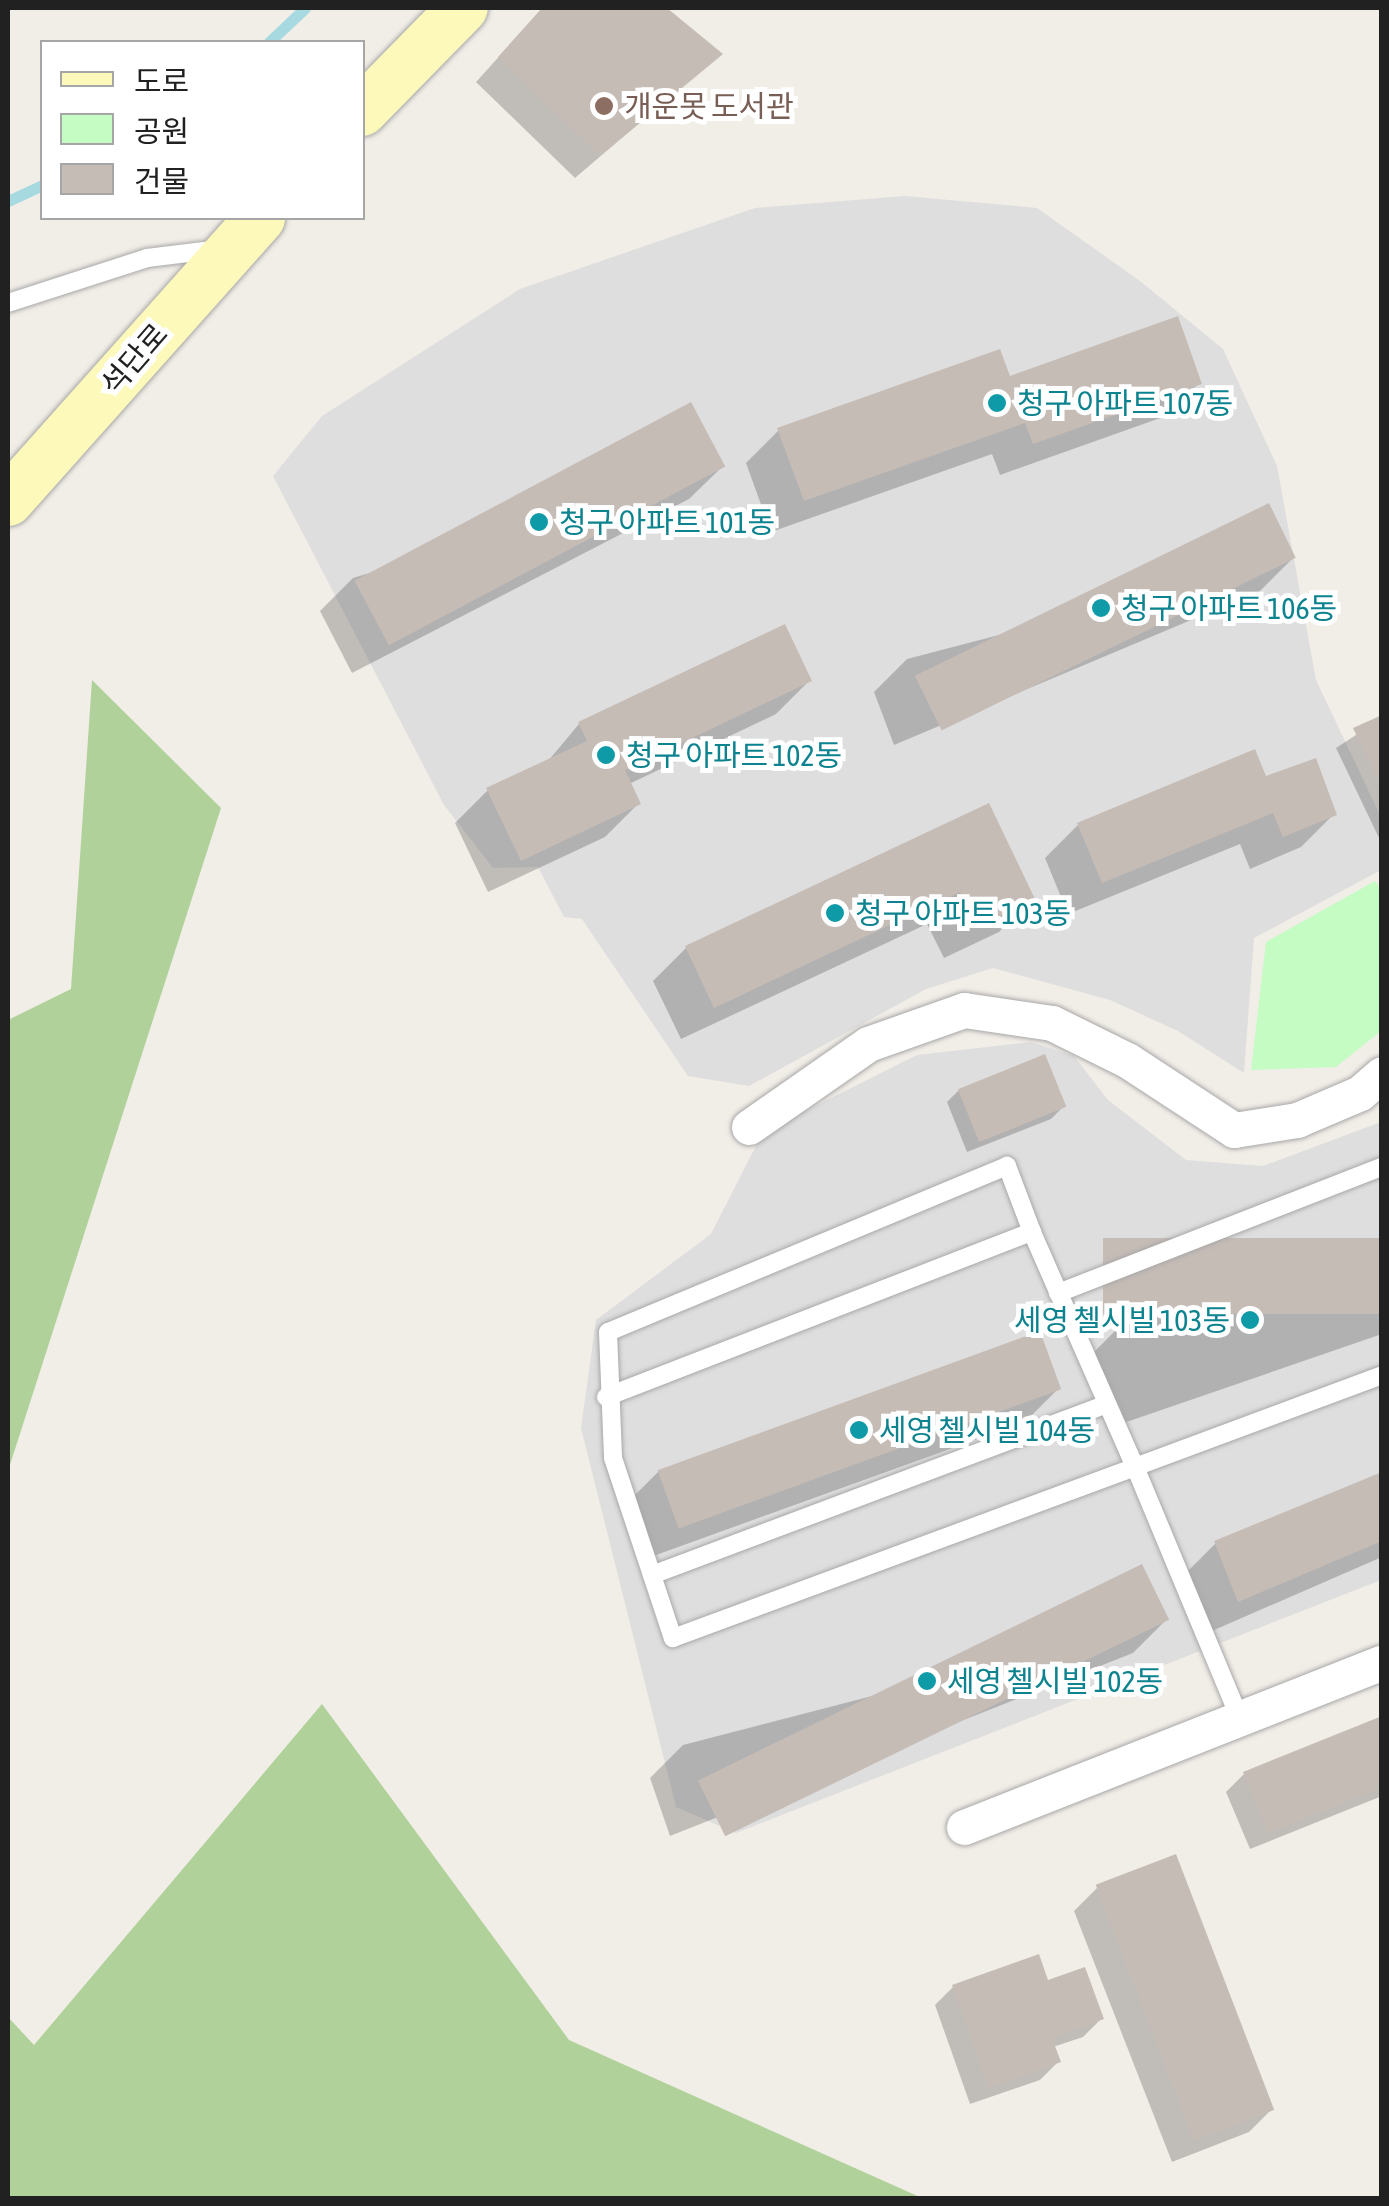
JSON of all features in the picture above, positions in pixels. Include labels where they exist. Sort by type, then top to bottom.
[{"type":"main road","points":[[365,109],[463,8]]},
{"type":"main road","name":"석단로","points":[[8,502],[245,233]]},
{"type":"street","points":[[749,1127],[868,1044],[964,1010],[1052,1023],[1126,1060],[1234,1130],[1297,1120],[1360,1093],[1382,1074]]},
{"type":"street","points":[[964,1827],[1382,1662]]},
{"type":"lane","points":[[8,304],[147,258],[245,233]]},
{"type":"lane","points":[[1240,1718],[1135,1467],[1032,1232],[1007,1166],[608,1332],[606,1397],[613,1458],[673,1638],[1135,1467],[1382,1375]]},
{"type":"lane","points":[[1058,1292],[1382,1168]]},
{"type":"lane","points":[[606,1397],[1032,1232]]},
{"type":"lane","points":[[652,1575],[1107,1404]]},
{"type":"shaded area","points":[[905,196],[1037,208],[1140,281],[1223,349],[1277,466],[1316,680],[1381,817],[1381,870],[1254,938],[1244,1073],[1178,1031],[1110,1000],[993,968],[926,989],[749,1086],[688,1076],[582,919],[564,917],[538,867],[493,868],[444,805],[273,476],[322,416],[520,289],[755,208]]},
{"type":"shaded area","points":[[1031,1042],[1074,1056],[1108,1100],[1186,1160],[1263,1166],[1381,1122],[1381,1580],[736,1833],[676,1807],[581,1428],[596,1320],[711,1234],[763,1132],[917,1055]]},
{"type":"green space","points":[[92,680],[221,808],[8,1471],[8,1020],[71,989]]},
{"type":"green space","points":[[1375,881],[1382,891],[1381,1031],[1336,1067],[1251,1070],[1266,942]]},
{"type":"green space","points":[[322,1704],[569,2040],[922,2198],[8,2198],[8,2017],[34,2045]]},
{"type":"building","name":"개운못 도서관","points":[[542,8],[667,8],[723,54],[600,156],[498,57]]},
{"type":"building","name":"청구 아파트 107동","points":[[1178,316],[1202,384],[1033,444],[1025,423],[804,501],[777,428],[1000,349],[1010,376]]},
{"type":"building","name":"청구 아파트 101동","points":[[691,402],[725,466],[389,645],[355,581]]},
{"type":"building","name":"청구 아파트 106동","points":[[1269,503],[1296,558],[942,731],[915,676]]},
{"type":"building","name":"청구 아파트 102동","points":[[785,624],[812,681],[625,770],[641,804],[521,861],[486,788],[587,741],[578,722]]},
{"type":"building","points":[[1382,715],[1382,789],[1353,728]]},
{"type":"building","points":[[1255,749],[1266,776],[1316,758],[1337,815],[1283,837],[1273,813],[1102,883],[1077,823]]},
{"type":"building","name":"청구 아파트 103동","points":[[989,803],[1035,899],[977,927],[960,892],[714,1008],[685,946]]},
{"type":"building","points":[[1045,1054],[1066,1107],[979,1142],[958,1089]]},
{"type":"building","points":[[1103,1238],[1382,1238],[1382,1314],[1103,1314]]},
{"type":"building","name":"세영 첼시빌 104동","points":[[1040,1331],[1061,1389],[679,1528],[658,1470]]},
{"type":"building","points":[[1382,1472],[1382,1541],[1238,1602],[1214,1541]]},
{"type":"building","name":"세영 첼시빌 102동","points":[[1142,1564],[1169,1620],[725,1836],[698,1781]]},
{"type":"building","points":[[1382,1716],[1382,1787],[1268,1833],[1243,1772]]},
{"type":"building","points":[[1176,1854],[1274,2110],[1194,2141],[1096,1885]]},
{"type":"building","points":[[1039,1954],[1048,1980],[1085,1967],[1104,2019],[1052,2038],[1061,2062],[988,2088],[952,1985]]},
{"type":"waterway","points":[[271,40],[305,8]]},
{"type":"waterway","points":[[8,201],[40,186]]},
{"type":"place","name":"개운못 도서관","points":[[604,106]]},
{"type":"place","name":"청구 아파트 107동","points":[[997,403]]},
{"type":"place","name":"청구 아파트 101동","points":[[539,522]]},
{"type":"place","name":"청구 아파트 106동","points":[[1101,608]]},
{"type":"place","name":"청구 아파트 102동","points":[[606,755]]},
{"type":"place","name":"청구 아파트 103동","points":[[835,913]]},
{"type":"place","name":"세영 첼시빌 103동","points":[[1250,1320]]},
{"type":"place","name":"세영 첼시빌 104동","points":[[859,1430]]},
{"type":"place","name":"세영 첼시빌 102동","points":[[927,1681]]}]
